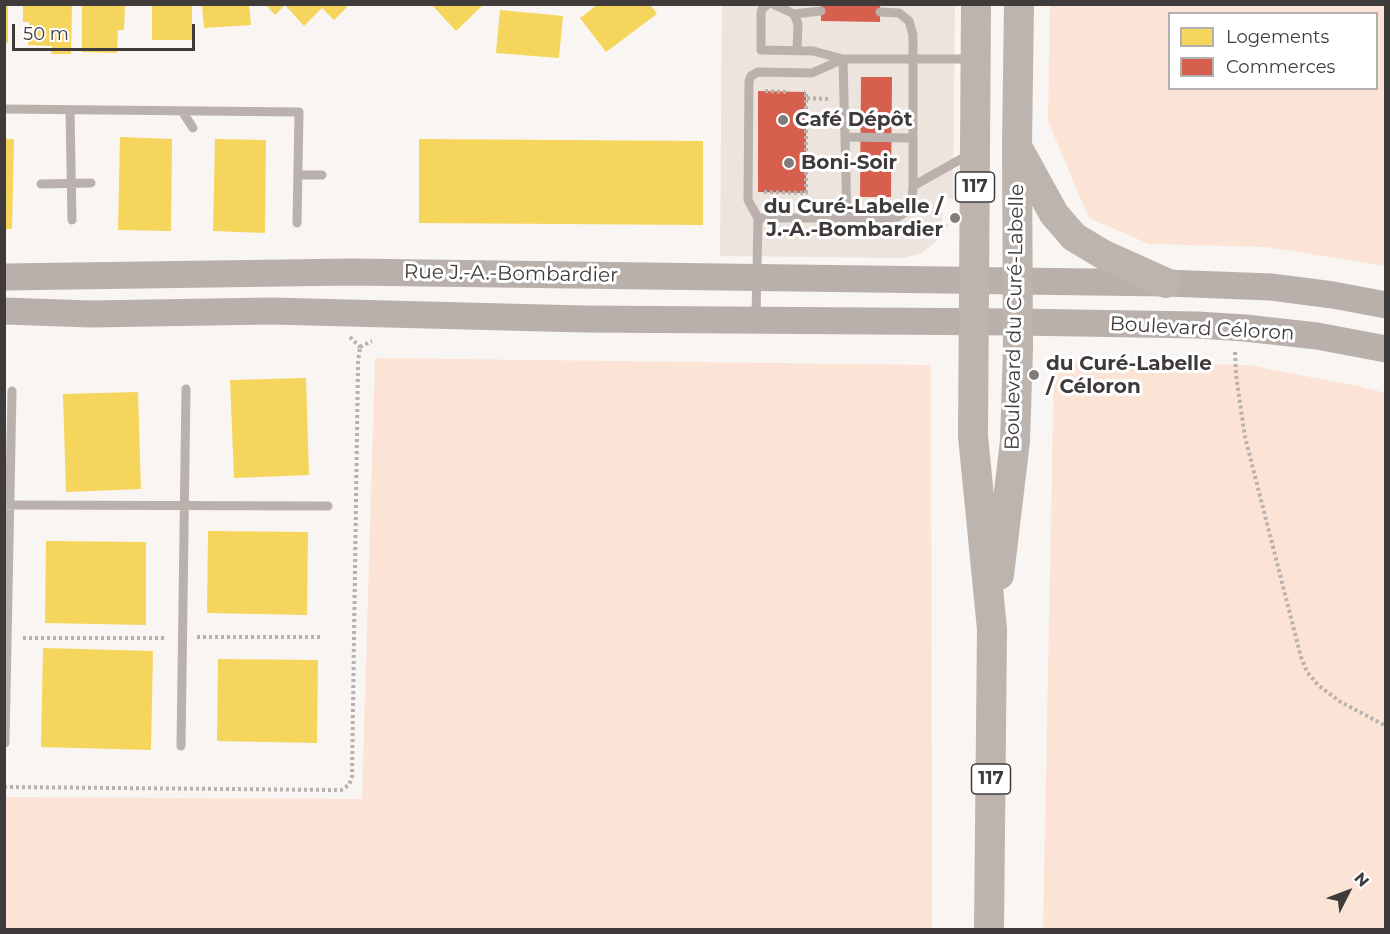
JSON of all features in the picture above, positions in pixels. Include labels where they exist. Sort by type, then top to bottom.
[{"type":"main road","name":"Boulevard du Curé-Labelle","points":[[976,4],[973,436],[992,629],[989,930]]},
{"type":"main road","name":"Boulevard du Curé-Labelle","points":[[992,629],[1015,441],[1019,4]]},
{"type":"main road","points":[[1017,145],[1048,205],[1074,237],[1104,255],[1166,282]]},
{"type":"street","name":"Rue J.-A.-Bombardier","points":[[4,277],[370,272],[1018,280]]},
{"type":"street","points":[[1018,280],[1262,286],[1333,295],[1386,305]]},
{"type":"street","points":[[4,312],[90,314],[271,311],[583,319],[1017,322]]},
{"type":"street","name":"Boulevard Céloron","points":[[1017,322],[1234,327],[1317,336],[1386,349]]},
{"type":"lane","points":[[768,4],[761,13],[761,50],[813,51],[843,59],[975,59]]},
{"type":"lane","points":[[773,4],[790,10],[794,14],[798,24],[797,51]]},
{"type":"lane","points":[[794,14],[821,11]]},
{"type":"lane","points":[[758,218],[898,217],[907,211],[912,201],[913,186],[914,35],[909,21],[899,13],[880,12]]},
{"type":"lane","points":[[843,59],[847,218]]},
{"type":"lane","points":[[756,321],[758,218],[748,200],[749,81],[751,76],[758,72],[812,73],[843,59]]},
{"type":"lane","points":[[4,109],[299,112],[297,223]]},
{"type":"lane","points":[[70,110],[72,220]]},
{"type":"lane","points":[[182,111],[193,128]]},
{"type":"lane","points":[[845,137],[913,138]]},
{"type":"lane","points":[[913,186],[975,151]]},
{"type":"lane","points":[[298,175],[322,175]]},
{"type":"lane","points":[[41,184],[91,183]]},
{"type":"lane","points":[[181,746],[186,389]]},
{"type":"lane","points":[[5,743],[7,505],[12,391]]},
{"type":"lane","points":[[7,505],[328,506]]},
{"type":"path","points":[[758,92],[806,92],[806,193],[758,192]]},
{"type":"path","points":[[806,168],[846,169]]},
{"type":"path","points":[[4,787],[342,790],[349,785],[352,776],[360,347]]},
{"type":"path","points":[[1235,350],[1236,375],[1245,437],[1301,657],[1307,672],[1318,686],[1339,701],[1386,726]]},
{"type":"shaded area","points":[[722,5],[955,5],[953,199],[943,199],[942,223],[949,224],[936,242],[921,253],[904,258],[720,256]]},
{"type":"shaded area","points":[[1050,5],[1385,5],[1385,266],[1266,247],[1149,244],[1089,218],[1048,121]]},
{"type":"shaded area","points":[[375,358],[931,365],[932,929],[5,929],[5,797],[362,799]]},
{"type":"shaded area","points":[[1075,362],[1248,365],[1385,393],[1385,929],[1043,929],[1054,367]]},
{"type":"building: Logements","points":[[4,4],[8,4],[8,43],[4,43]]},
{"type":"building: Logements","points":[[23,4],[72,4],[71,54],[51,54],[52,46],[28,45],[29,22],[23,22]]},
{"type":"building: Logements","points":[[82,4],[125,4],[124,30],[118,30],[117,53],[82,52]]},
{"type":"building: Logements","points":[[152,4],[192,4],[192,40],[152,40]]},
{"type":"building: Logements","points":[[202,4],[249,4],[251,25],[204,28]]},
{"type":"building: Logements","points":[[265,4],[345,4],[347,7],[334,20],[322,8],[304,26],[285,5],[275,15]]},
{"type":"building: Logements","points":[[431,4],[484,4],[456,31]]},
{"type":"building: Logements","points":[[598,4],[650,4],[657,14],[606,52],[580,18]]},
{"type":"building: Logements","points":[[500,10],[563,16],[559,58],[496,53]]},
{"type":"building: Logements","points":[[120,137],[172,139],[171,231],[118,230]]},
{"type":"building: Logements","points":[[4,139],[14,139],[12,229],[4,229]]},
{"type":"building: Logements","points":[[215,139],[266,140],[265,233],[213,231]]},
{"type":"building: Logements","points":[[419,139],[703,141],[703,225],[419,223]]},
{"type":"building: Logements","points":[[306,378],[309,475],[234,478],[230,380]]},
{"type":"building: Logements","points":[[138,392],[141,489],[66,492],[63,394]]},
{"type":"building: Logements","points":[[208,531],[308,532],[307,615],[207,613]]},
{"type":"building: Logements","points":[[46,541],[146,542],[146,625],[45,623]]},
{"type":"building: Logements","points":[[43,648],[153,651],[151,750],[41,747]]},
{"type":"building: Logements","points":[[218,659],[318,660],[317,743],[217,741]]},
{"type":"building: Commerces","points":[[821,4],[880,4],[880,22],[821,21]]},
{"type":"building: Commerces","points":[[861,77],[892,77],[891,197],[860,197]]},
{"type":"building: Commerces","points":[[758,91],[806,92],[806,193],[758,192]]},
{"type":"place","name":"Café Dépôt","points":[[783,120]]},
{"type":"place","name":"Boni-Soir","points":[[789,163]]},
{"type":"place","name":"du Curé-Labelle / J.-A.-Bombardier","points":[[955,218]]},
{"type":"place","name":"du Curé-Labelle / Céloron","points":[[1034,375]]}]
